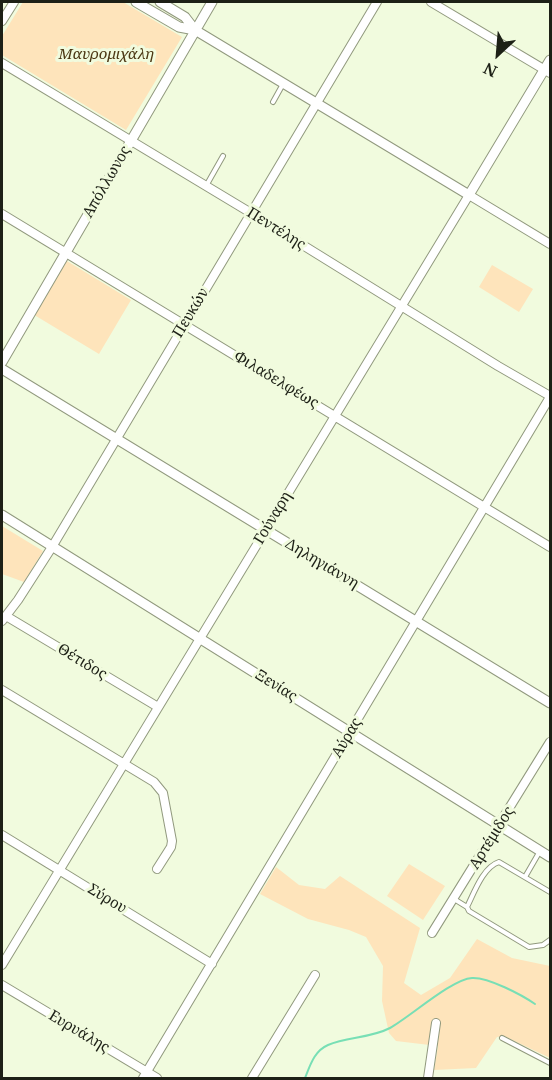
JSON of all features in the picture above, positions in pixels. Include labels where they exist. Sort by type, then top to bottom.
[{"type":"street","points":[[2,21],[14,2]]},
{"type":"street","points":[[136,2],[179,27],[195,30],[550,244]]},
{"type":"street","points":[[160,2],[185,17],[195,30]]},
{"type":"street","name":"Απόλλωνος","points":[[2,362],[212,2]]},
{"type":"street","name":"Πευκών","points":[[4,619],[52,546],[377,2]]},
{"type":"street","points":[[431,2],[548,71]]},
{"type":"street","name":"Γούναρη","points":[[2,965],[401,306],[548,71],[550,60]]},
{"type":"street","name":"Πεντέλης","points":[[2,63],[550,397]]},
{"type":"street","name":"Φιλαδελφέως","points":[[2,214],[550,547]]},
{"type":"street","name":"Δηληγιάννη","points":[[2,369],[550,703]]},
{"type":"street","name":"Αύρας","points":[[145,1075],[550,397]]},
{"type":"street","name":"Ξενίας","points":[[2,515],[550,857]]},
{"type":"street","name":"Θέτιδος","points":[[4,619],[158,707]]},
{"type":"street","points":[[2,690],[154,782],[164,794],[172,844],[157,869]]},
{"type":"street","name":"Αρτέμιδος","points":[[432,933],[550,742]]},
{"type":"street","name":"Σύρου","points":[[2,835],[212,964]]},
{"type":"street","points":[[252,1078],[315,975]]},
{"type":"street","name":"Ευρυάλης","points":[[2,985],[145,1075],[157,1078]]},
{"type":"street","points":[[428,1078],[436,1023]]},
{"type":"lane","points":[[273,102],[283,83]]},
{"type":"lane","points":[[205,186],[224,156]]},
{"type":"lane","points":[[525,877],[540,850]]},
{"type":"lane","points":[[467,907],[488,870],[499,862],[550,892]]},
{"type":"lane","points":[[453,899],[529,947],[543,945],[550,940]]},
{"type":"lane","points":[[502,1038],[550,1063]]},
{"type":"green space","name":"Μαυρομιχάλη","points":[[23,2],[123,2],[182,37],[126,130],[2,55],[2,36]]},
{"type":"green space","points":[[62,258],[131,300],[99,354],[31,313]]},
{"type":"green space","points":[[492,265],[533,289],[519,312],[479,287]]},
{"type":"green space","points":[[2,526],[43,551],[24,582],[2,574]]},
{"type":"green space","points":[[409,864],[445,886],[423,920],[387,896]]},
{"type":"green space","points":[[276,867],[299,885],[325,889],[340,876],[420,928],[404,983],[421,995],[450,978],[477,939],[512,958],[550,966],[550,1058],[504,1036],[497,1037],[476,1068],[434,1070],[438,1046],[396,1041],[389,1033],[382,1001],[383,966],[366,937],[308,919],[260,894]]},
{"type":"waterway","points":[[305,1078],[313,1059],[323,1048],[335,1042],[375,1034],[390,1028],[443,991],[464,980],[479,978],[496,983],[535,1004]]}]
